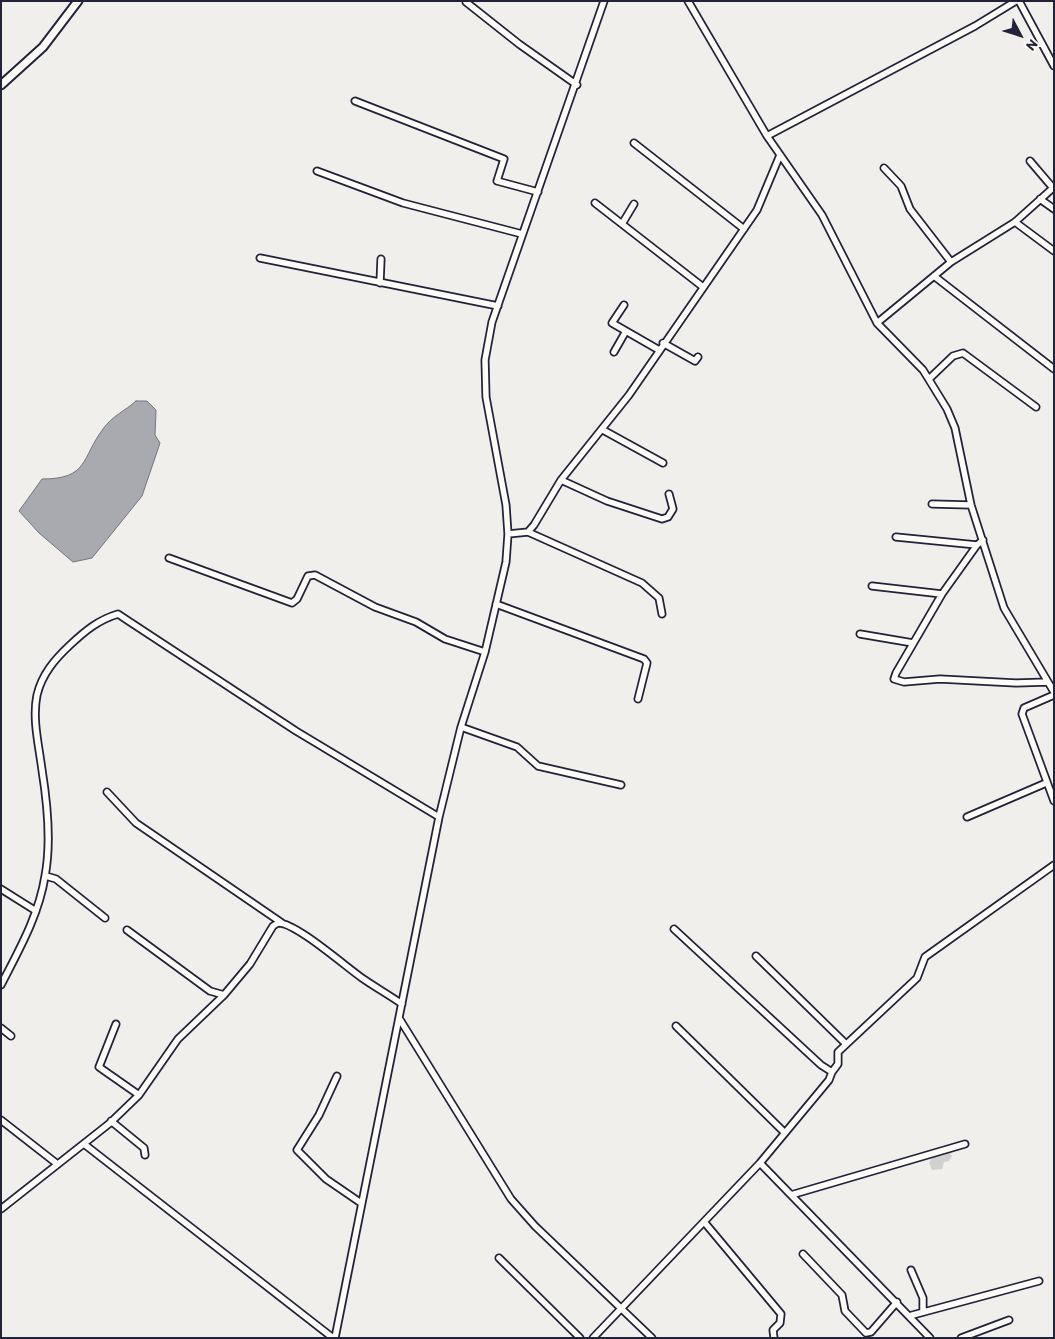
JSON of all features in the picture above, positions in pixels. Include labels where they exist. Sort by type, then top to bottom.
[{"type":"street","points":[[1,84],[43,47],[78,1]]},
{"type":"street","points":[[84,1144],[334,1338],[440,817],[461,727],[486,652],[506,562],[508,534],[506,505],[486,397],[485,376],[491,332],[522,234],[577,85],[604,1]]},
{"type":"street","points":[[688,1],[767,136],[822,215],[877,324],[929,379],[947,409],[955,428],[971,505],[1004,608],[1054,694],[1022,711],[1046,784],[1054,801]]},
{"type":"street","points":[[767,136],[1018,1],[1054,66]]},
{"type":"street","points":[[466,2],[519,44],[577,85]]},
{"type":"street","points":[[355,101],[504,160],[497,181],[538,192]]},
{"type":"street","points":[[634,143],[744,229]]},
{"type":"street","points":[[528,532],[561,480],[603,430],[744,229],[762,201],[780,155]]},
{"type":"street","points":[[877,324],[950,262],[1015,222],[1053,188],[1030,161]]},
{"type":"street","points":[[884,168],[897,181],[910,208],[950,262]]},
{"type":"street","points":[[317,171],[403,203],[522,234]]},
{"type":"street","points":[[1040,199],[1054,209]]},
{"type":"street","points":[[595,204],[703,287]]},
{"type":"street","points":[[622,224],[634,204]]},
{"type":"street","points":[[1015,222],[1054,251]]},
{"type":"street","points":[[260,258],[498,306]]},
{"type":"street","points":[[380,283],[381,259]]},
{"type":"street","points":[[934,276],[1054,369]]},
{"type":"street","points":[[624,305],[612,323],[658,350]]},
{"type":"street","points":[[614,352],[626,331]]},
{"type":"street","points":[[664,343],[695,361],[698,357]]},
{"type":"street","points":[[929,379],[953,356],[963,353],[1036,407]]},
{"type":"street","points":[[603,430],[663,463]]},
{"type":"street","points":[[561,480],[607,501],[662,518],[668,517],[673,509],[669,494]]},
{"type":"street","points":[[932,504],[971,505]]},
{"type":"street","points":[[508,534],[528,532],[642,583],[659,598],[662,614]]},
{"type":"street","points":[[896,537],[976,545]]},
{"type":"street","points":[[983,540],[976,545],[942,594],[896,672],[896,680],[904,682],[940,679],[1016,683],[1048,682]]},
{"type":"street","points":[[169,558],[292,603],[297,599],[308,576],[315,575],[375,607],[416,622],[445,639],[486,652]]},
{"type":"street","points":[[872,586],[942,594]]},
{"type":"street","points":[[496,604],[644,659],[647,663],[638,700]]},
{"type":"street","points":[[1,985],[36,912],[46,876],[46,813],[36,734],[37,696],[45,673],[60,654],[103,619],[118,614],[296,731],[440,817]]},
{"type":"street","points":[[860,634],[913,643]]},
{"type":"street","points":[[461,727],[516,747],[538,766],[621,785]]},
{"type":"street","points":[[967,817],[1046,784]]},
{"type":"street","points":[[107,792],[136,823],[282,923],[317,944],[362,978],[402,1004]]},
{"type":"street","points":[[593,1338],[705,1223],[760,1163],[829,1080],[838,1064],[838,1052],[917,978],[924,957],[1054,865]]},
{"type":"street","points":[[46,876],[56,880],[105,918]]},
{"type":"street","points":[[1,889],[36,912]]},
{"type":"street","points":[[1,1209],[56,1163],[84,1144],[139,1096],[178,1039],[224,995],[250,964],[273,926],[282,923]]},
{"type":"street","points":[[674,929],[821,1065],[832,1072]]},
{"type":"street","points":[[127,930],[210,991],[224,995]]},
{"type":"street","points":[[756,956],[846,1044]]},
{"type":"street","points":[[399,1018],[511,1199],[535,1226],[622,1307],[652,1338]]},
{"type":"street","points":[[116,1024],[99,1067],[139,1096]]},
{"type":"street","points":[[676,1026],[785,1133]]},
{"type":"street","points":[[1,1028],[11,1036]]},
{"type":"street","points":[[337,1076],[319,1115],[297,1150],[326,1179],[361,1203]]},
{"type":"street","points":[[1,1120],[56,1163]]},
{"type":"street","points":[[112,1121],[144,1148],[145,1155]]},
{"type":"street","points":[[791,1195],[965,1144]]},
{"type":"street","points":[[760,1163],[930,1338]]},
{"type":"street","points":[[705,1223],[782,1314],[782,1319],[773,1330],[774,1338]]},
{"type":"street","points":[[803,1254],[842,1295],[845,1311],[866,1332],[871,1332],[897,1302]]},
{"type":"street","points":[[499,1258],[580,1338]]},
{"type":"street","points":[[911,1270],[923,1298],[923,1312]]},
{"type":"street","points":[[909,1316],[1039,1281]]},
{"type":"street","points":[[961,1338],[1009,1320]]},
{"type":"shaded area","points":[[136,401],[147,401],[156,410],[155,435],[160,443],[142,496],[92,558],[73,562],[39,533],[19,511],[42,479],[57,478],[76,471],[82,465],[96,439],[107,424]]},
{"type":"shaded area","points":[[950,1153],[952,1156],[949,1161],[944,1162],[942,1169],[932,1170],[929,1163],[932,1158]]}]
